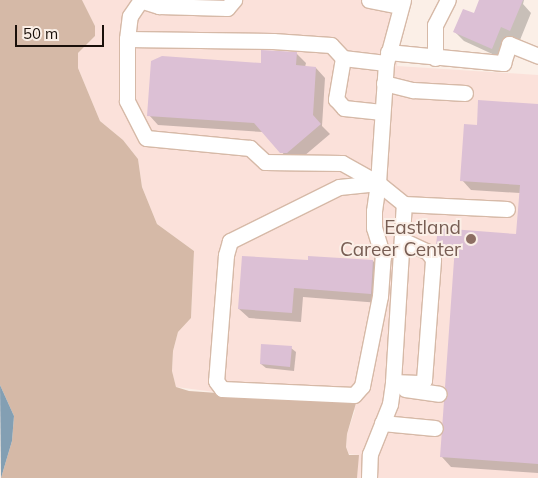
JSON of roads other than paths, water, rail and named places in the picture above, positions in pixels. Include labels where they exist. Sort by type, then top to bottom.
[{"type":"street","points":[[234,0],[227,8],[158,6],[140,0],[130,16],[127,39],[127,100],[146,138],[250,148],[265,162],[342,163],[378,183],[404,204],[507,209]]},
{"type":"street","points":[[369,0],[402,3],[387,58],[384,83],[378,183],[374,228],[383,257],[380,296],[362,386],[354,395],[222,389],[216,381],[226,255],[230,241],[339,187],[378,183]]},
{"type":"street","points":[[435,58],[435,25],[448,0]]},
{"type":"street","points":[[127,39],[274,40],[331,45],[343,58],[435,58],[503,63],[509,44],[538,56]]},
{"type":"street","points":[[343,58],[336,99],[344,108],[382,112]]},
{"type":"street","points":[[384,83],[413,90],[464,93]]},
{"type":"street","points":[[369,478],[370,454],[398,382],[404,204]]},
{"type":"street","points":[[398,382],[419,384],[424,380],[433,258],[428,252],[404,241]]},
{"type":"street","points":[[398,382],[408,391],[439,394]]},
{"type":"street","points":[[382,424],[435,428]]},
{"type":"water","points":[[0,385],[14,416],[12,441],[1,478]]},
{"type":"place","name":"Eastland Career Center","points":[[471,239]]}]
